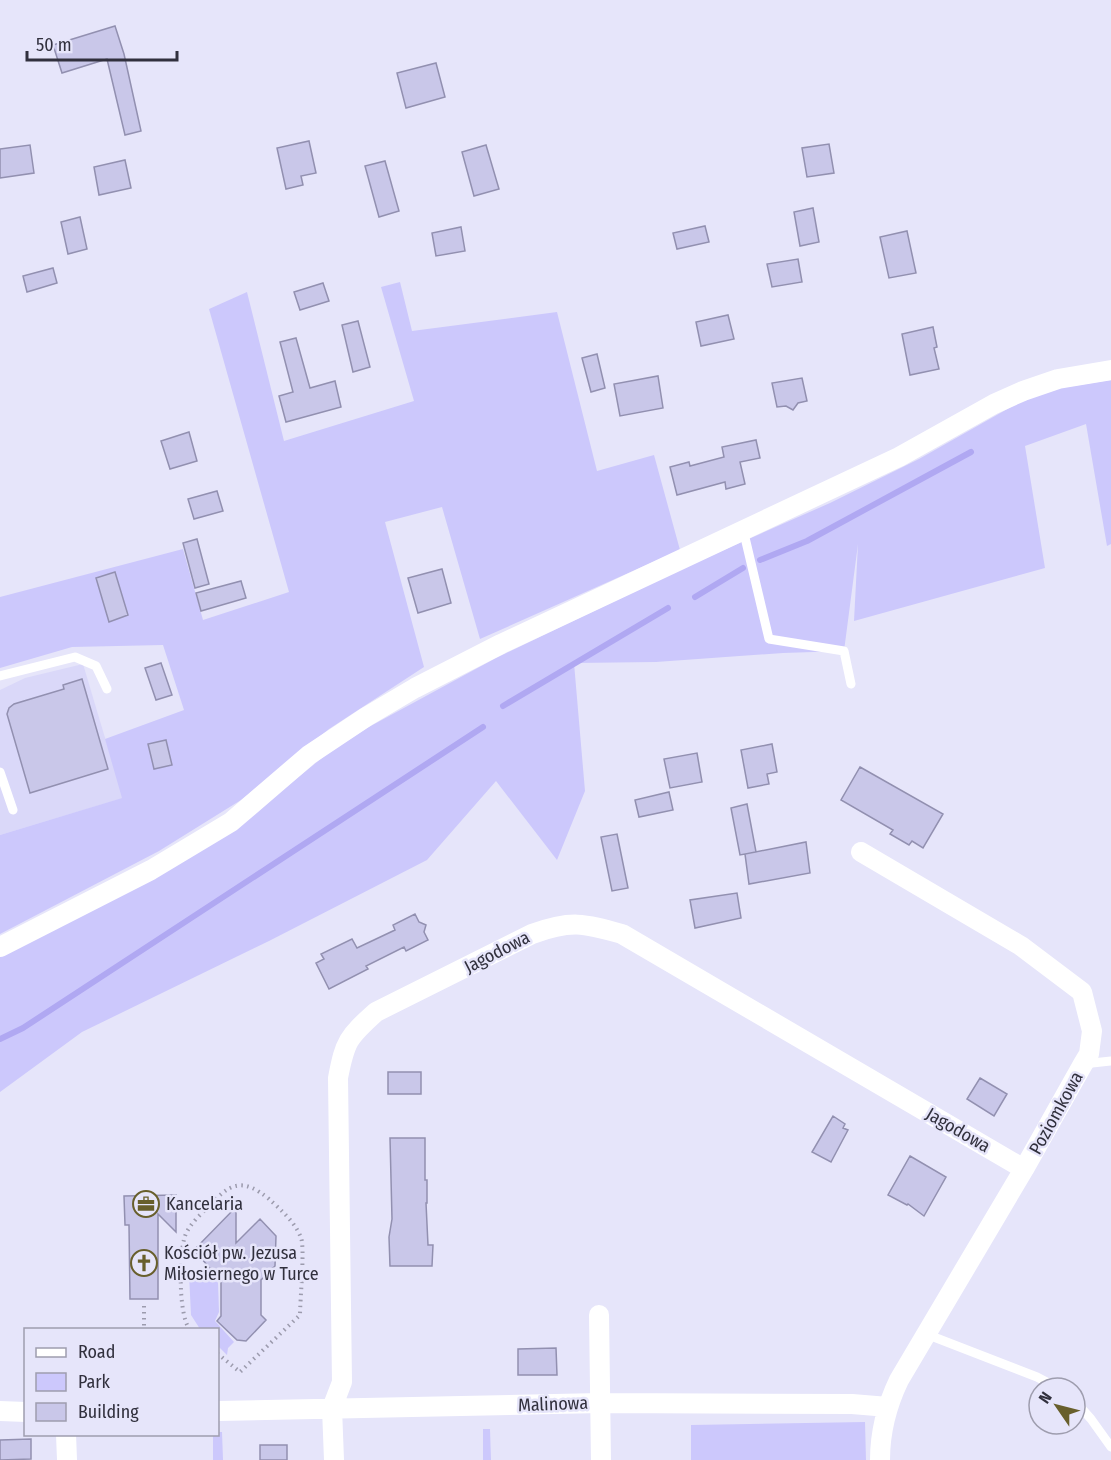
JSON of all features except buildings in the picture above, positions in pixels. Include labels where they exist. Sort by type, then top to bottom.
[{"type":"street","points":[[0,947],[151,870],[231,822],[309,755],[415,688],[501,644],[743,528],[898,457],[994,404],[1058,379],[1111,370]]},
{"type":"street","name":"Poziomkowa","points":[[861,852],[1021,946],[1082,992],[1092,1031],[1089,1054],[899,1380],[888,1407],[881,1439],[880,1460]]},
{"type":"street","name":"Jagodowa","points":[[334,1460],[332,1408],[342,1382],[338,1078],[347,1041],[376,1012],[532,934],[556,925],[579,924],[622,934],[1024,1169]]},
{"type":"street","points":[[599,1315],[602,1460]]},
{"type":"street","name":"Malinowa","points":[[219,1411],[601,1403],[852,1404],[888,1407]]},
{"type":"street","points":[[0,1411],[24,1412]]},
{"type":"street","points":[[66,1436],[67,1460]]},
{"type":"lane","points":[[743,528],[769,639],[843,651],[851,684]]},
{"type":"lane","points":[[0,676],[75,657],[96,666],[107,689]]},
{"type":"lane","points":[[0,772],[13,810]]},
{"type":"lane","points":[[1083,1064],[1111,1061]]},
{"type":"lane","points":[[926,1334],[1034,1376]]},
{"type":"lane","points":[[1087,1414],[1111,1447]]},
{"type":"path","points":[[190,1328],[181,1308],[182,1247],[186,1233],[221,1192],[237,1185],[245,1185],[257,1190],[292,1222],[302,1239],[300,1316],[240,1372],[219,1355]]},
{"type":"path","points":[[144,1306],[144,1328]]},
{"type":"shaded area","points":[[83,664],[123,798],[0,835],[0,690],[25,678]]},
{"type":"green space","points":[[400,282],[412,331],[557,312],[597,471],[654,455],[680,550],[480,639],[442,507],[385,522],[424,667],[329,729],[241,800],[159,851],[0,934],[0,835],[122,798],[105,739],[184,710],[163,645],[72,647],[0,668],[0,597],[183,549],[203,620],[289,592],[209,309],[247,292],[284,441],[414,401],[381,287]]},
{"type":"green space","points":[[1111,380],[1111,544],[1107,546],[1086,424],[1025,446],[1045,568],[854,621],[858,544],[844,651],[656,662],[574,663],[585,791],[557,860],[496,781],[427,860],[269,941],[82,1032],[0,1092],[0,954],[258,810],[328,753],[367,728],[496,658],[690,565],[830,503],[919,459],[1018,403],[1054,389]]},
{"type":"green space","points":[[189,1274],[210,1275],[218,1282],[219,1312],[215,1321],[234,1342],[228,1348],[227,1355],[219,1347],[219,1328],[199,1328],[191,1315]]},
{"type":"green space","points":[[865,1422],[866,1460],[691,1460],[691,1425]]},
{"type":"green space","points":[[483,1429],[490,1429],[491,1460],[483,1460]]},
{"type":"green space","points":[[219,1432],[222,1432],[223,1460],[213,1460],[213,1436],[219,1436]]},
{"type":"waterway","points":[[760,560],[807,541],[971,452]]},
{"type":"waterway","points":[[695,597],[743,568]]},
{"type":"waterway","points":[[503,706],[668,608]]},
{"type":"waterway","points":[[0,1039],[23,1028],[483,727]]},
{"type":"place","name":"Kancelaria","points":[[146,1204]]},
{"type":"place","name":"Kościół pw. Jezusa Miłosiernego w Turce","points":[[144,1263]]}]
